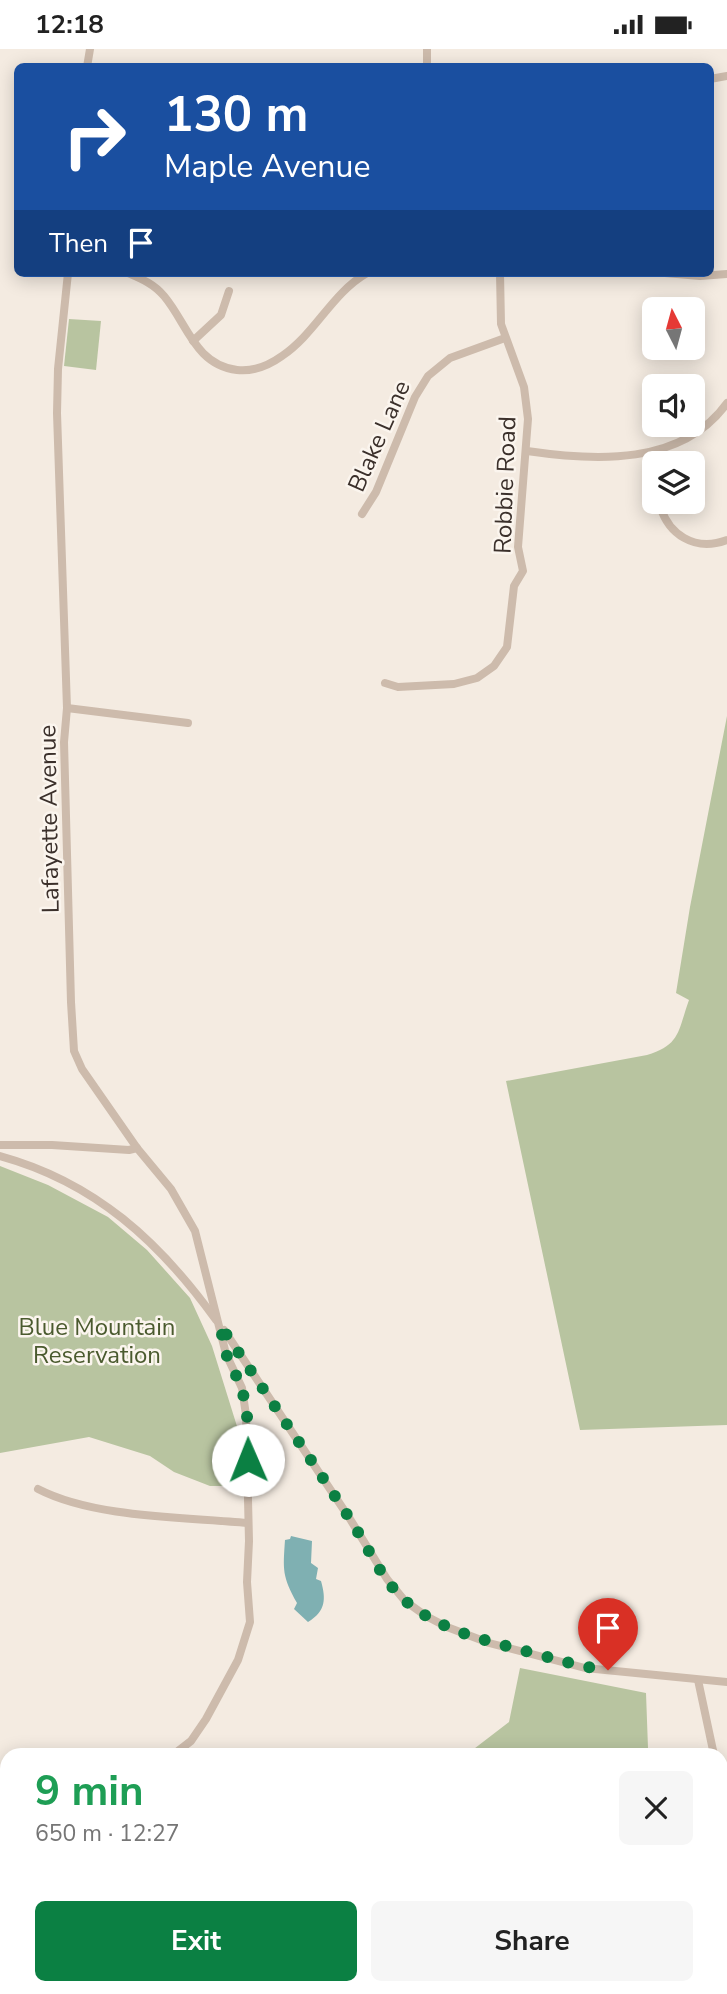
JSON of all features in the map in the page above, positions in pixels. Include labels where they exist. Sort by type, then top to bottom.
[{"type":"street","name":"Lafayette Avenue","points":[[68,277],[58,369],[57,413],[67,708],[64,742],[74,1051],[82,1069],[137,1148],[171,1189],[195,1231],[226,1354],[242,1388],[247,1415],[247,1582],[250,1622],[244,1645],[197,1734],[181,1748]]},
{"type":"street","points":[[138,277],[164,295],[205,356],[219,366],[243,370],[267,366],[286,354],[350,285],[361,277]]},
{"type":"street","name":"Robbie Road","points":[[385,683],[398,687],[454,684],[477,678],[494,666],[507,647],[514,586],[523,571],[518,547],[528,419],[524,387],[501,324],[500,277]]},
{"type":"street","points":[[193,341],[221,314],[229,291]]},
{"type":"street","name":"Blake Lane","points":[[362,514],[376,492],[415,397],[428,376],[450,358],[505,338]]},
{"type":"street","points":[[654,451],[698,433],[710,424],[727,403]]},
{"type":"street","points":[[527,451],[562,456],[642,453]]},
{"type":"street","points":[[663,514],[681,538],[700,544],[727,540]]},
{"type":"street","points":[[67,708],[188,723]]},
{"type":"street","points":[[0,1145],[129,1150],[137,1148]]},
{"type":"street","points":[[0,1156],[68,1183],[127,1221],[167,1257],[220,1325],[387,1579],[415,1609],[463,1633],[585,1668],[727,1682]]},
{"type":"street","points":[[38,1489],[58,1500],[96,1508],[247,1523]]},
{"type":"street","points":[[698,1680],[713,1748]]},
{"type":"green space","points":[[69,319],[101,321],[96,370],[64,366]]},
{"type":"green space","points":[[727,716],[727,1425],[580,1430],[506,1081],[647,1055],[666,1046],[677,1035],[689,1000],[676,993]]},
{"type":"green space","name":"Blue Mountain Reservation","points":[[0,1166],[48,1185],[108,1217],[147,1250],[190,1298],[212,1346],[240,1436],[243,1486],[210,1486],[174,1472],[150,1456],[89,1437],[0,1453]]},
{"type":"green space","points":[[520,1668],[646,1693],[648,1748],[475,1748],[509,1722]]},
{"type":"water","points":[[291,1536],[312,1541],[311,1563],[318,1568],[316,1579],[321,1581],[323,1587],[321,1609],[308,1622],[294,1609],[297,1603],[285,1573],[285,1540]]},
{"type":"route","points":[[248,1460],[247,1415],[242,1388],[226,1354],[220,1325],[387,1579],[405,1601],[447,1627],[489,1643],[585,1668],[608,1670]]}]
